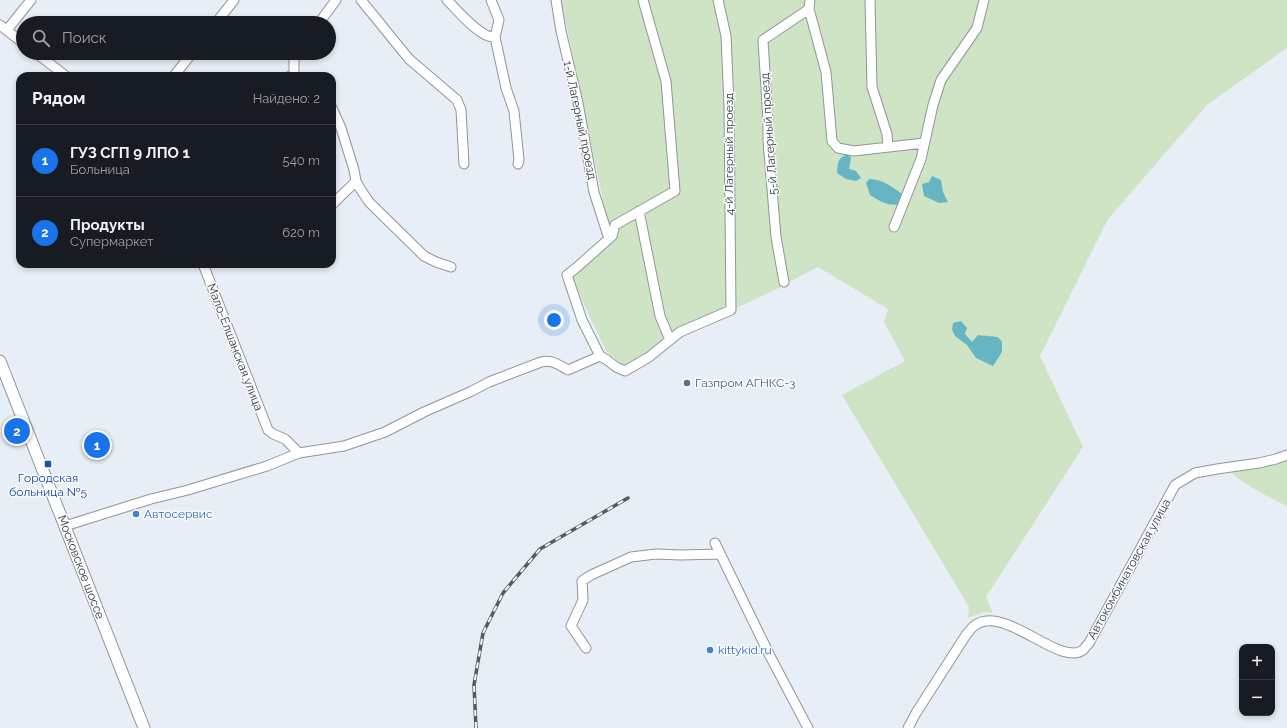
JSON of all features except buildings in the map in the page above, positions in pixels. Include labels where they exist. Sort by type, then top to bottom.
[{"type":"main road","name":"Московское шоссе","points":[[0,362],[144,728]]},
{"type":"street","points":[[16,38],[3,28],[31,0]]},
{"type":"street","points":[[221,16],[234,0]]},
{"type":"street","points":[[323,16],[336,0]]},
{"type":"street","points":[[361,0],[409,59],[457,100],[461,110],[464,164]]},
{"type":"street","points":[[447,0],[479,32],[495,37]]},
{"type":"street","points":[[492,0],[499,20],[495,37],[506,88],[514,111],[519,160],[518,164]]},
{"type":"street","name":"1-й Лагерный проезд","points":[[556,0],[561,31],[578,103],[594,192],[609,239]]},
{"type":"street","points":[[639,211],[660,316],[670,340],[649,356],[625,370],[616,367],[600,356],[582,320],[567,275],[612,236],[615,225],[639,211],[675,191],[666,81],[642,0]]},
{"type":"street","name":"4-й Лагерный проезд","points":[[670,340],[680,332],[731,310],[729,98],[726,36],[718,0]]},
{"type":"street","points":[[870,0],[872,87],[887,134],[888,147]]},
{"type":"street","points":[[894,227],[921,159],[932,105],[942,80],[977,28],[984,0]]},
{"type":"street","points":[[810,5],[826,72],[832,141],[838,148],[854,151],[924,143]]},
{"type":"street","name":"5-й Лагерный проезд","points":[[784,282],[776,237],[768,141],[763,40],[810,5]]},
{"type":"street","points":[[45,60],[61,72]]},
{"type":"street","points":[[177,72],[187,60]]},
{"type":"street","points":[[294,60],[295,72]]},
{"type":"street","points":[[336,117],[341,128],[356,181],[369,202],[424,256],[452,267]]},
{"type":"street","points":[[336,201],[349,190],[356,181]]},
{"type":"street","name":"Мало-Елшанская улица","points":[[205,268],[268,430],[285,439],[299,453]]},
{"type":"street","points":[[65,526],[151,499],[188,490],[267,466],[299,453],[344,446],[385,432],[489,382],[546,360],[568,370],[600,356]]},
{"type":"street","name":"Автокомбинатовская улица","points":[[908,728],[916,713],[962,642],[975,625],[984,621],[998,621],[1009,624],[1060,650],[1072,652],[1082,651],[1089,643],[1097,629],[1175,485],[1195,473],[1259,463],[1287,455]]},
{"type":"street","points":[[715,543],[770,656],[808,728]]},
{"type":"street","points":[[586,648],[571,626],[583,600],[582,581],[631,557],[656,554],[720,554]]},
{"type":"green space","points":[[561,0],[1287,0],[1287,48],[1207,105],[1108,219],[1040,356],[1083,447],[986,597],[993,613],[983,612],[968,618],[969,607],[842,395],[905,361],[884,322],[888,309],[818,267],[781,287],[683,333],[633,373],[606,351],[567,268],[612,243]]},
{"type":"green space","points":[[1287,455],[1287,506],[1245,483],[1231,472],[1228,467]]},
{"type":"water","points":[[848,154],[851,158],[849,169],[856,171],[861,178],[856,181],[846,179],[837,173],[840,159]]},
{"type":"water","points":[[932,176],[941,180],[943,192],[948,202],[939,203],[924,196],[922,184],[929,182]]},
{"type":"water","points":[[869,179],[882,182],[902,194],[901,204],[888,204],[870,195],[866,183]]},
{"type":"water","points":[[961,321],[967,328],[965,334],[972,342],[978,335],[998,337],[1002,342],[1002,352],[993,366],[976,358],[967,345],[955,336],[952,330],[953,323]]},
{"type":"railway","points":[[476,728],[474,685],[483,633],[503,593],[540,549],[628,498]]},
{"type":"place","name":"Газпром АГНКС-3","points":[[687,383]]},
{"type":"place","name":"Продукты","points":[[17,431]]},
{"type":"place","name":"ГУЗ СГП 9 ЛПО 1","points":[[97,445]]},
{"type":"place","name":"Городская больница №5","points":[[48,464]]},
{"type":"place","name":"Автосервис","points":[[136,514]]},
{"type":"place","name":"kittykid.ru","points":[[710,650]]}]
